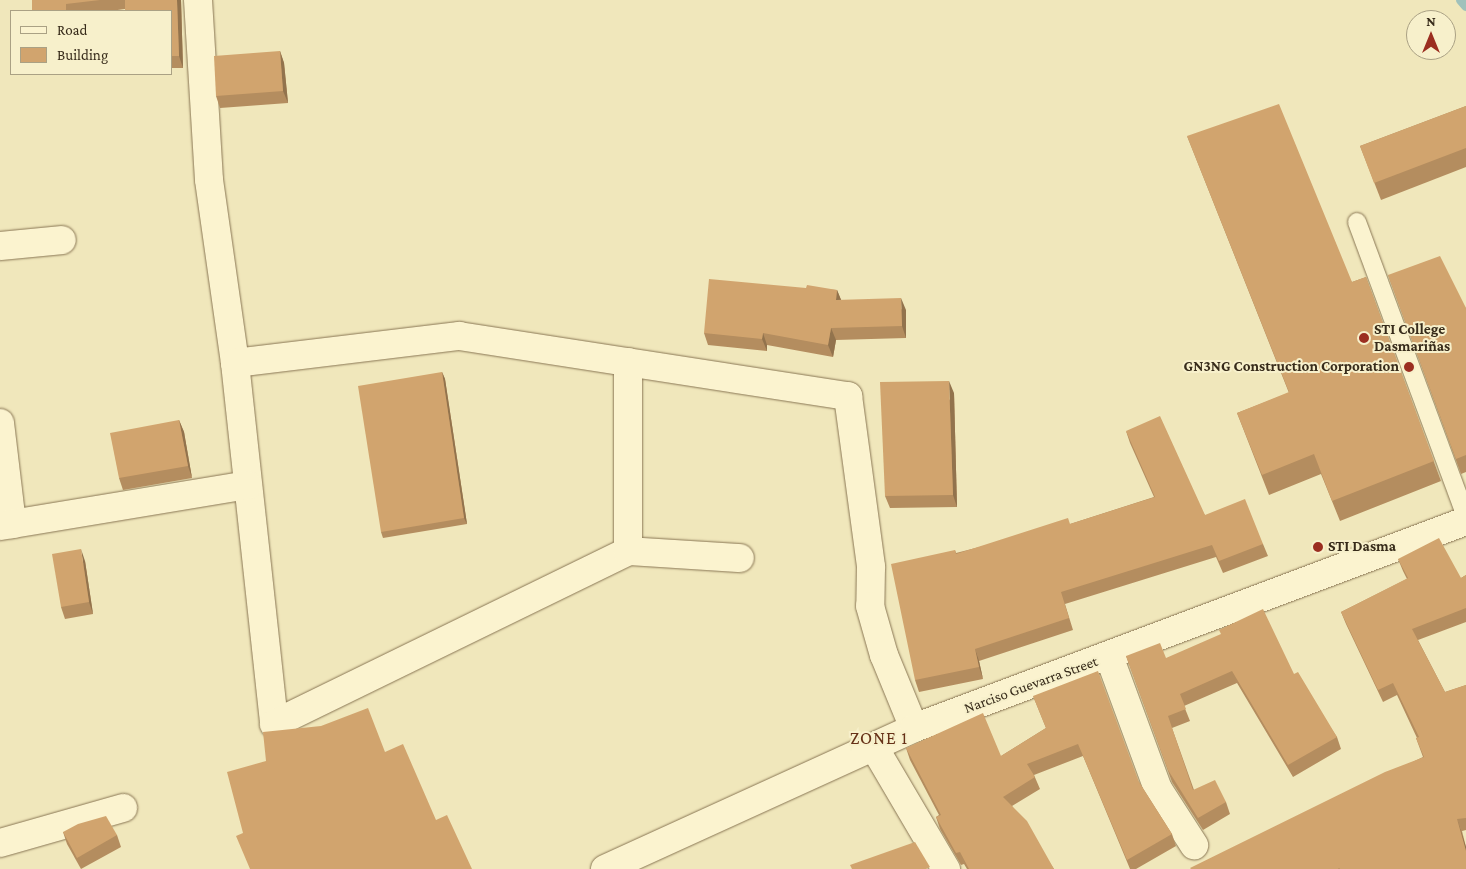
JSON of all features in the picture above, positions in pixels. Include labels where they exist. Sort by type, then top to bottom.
[{"type":"street","points":[[198,0],[209,180],[235,363],[274,724],[628,551],[740,558]]},
{"type":"street","points":[[0,246],[62,240]]},
{"type":"street","points":[[235,363],[459,336],[848,396],[871,567],[870,606],[884,655],[914,728]]},
{"type":"street","points":[[628,362],[628,551]]},
{"type":"street","points":[[0,422],[6,525],[248,485]]},
{"type":"street","name":"Narciso Guevarra Street","points":[[605,869],[914,728],[1109,656],[1466,519]]},
{"type":"street","points":[[1109,656],[1158,789],[1194,846]]},
{"type":"street","points":[[874,747],[946,869]]},
{"type":"street","points":[[0,843],[123,808]]},
{"type":"lane","points":[[1357,222],[1466,519]]},
{"type":"building","points":[[32,0],[100,0],[66,4],[66,10],[32,10]]},
{"type":"building","points":[[125,0],[177,0],[179,56],[172,56],[172,10],[125,10]]},
{"type":"building","points":[[280,51],[283,91],[216,96],[214,56]]},
{"type":"building","name":"STI College Dasmariñas","points":[[1279,104],[1352,282],[1366,277],[1434,461],[1332,501],[1314,454],[1262,475],[1237,413],[1289,392],[1187,136]]},
{"type":"building","points":[[1466,106],[1466,148],[1374,183],[1360,146]]},
{"type":"building","points":[[1440,256],[1466,308],[1466,455],[1456,459],[1388,275]]},
{"type":"building","points":[[709,279],[806,288],[807,285],[837,290],[836,300],[901,298],[902,326],[831,328],[828,345],[763,333],[762,339],[704,333]]},
{"type":"building","points":[[442,372],[464,518],[381,532],[358,386]]},
{"type":"building","points":[[949,381],[953,495],[885,496],[880,382]]},
{"type":"building","points":[[1160,416],[1205,515],[1245,499],[1263,544],[1219,561],[1212,545],[1061,592],[1069,618],[975,649],[979,667],[915,680],[891,564],[955,550],[956,554],[1068,518],[1070,524],[1155,497],[1126,431]]},
{"type":"building","points":[[179,420],[188,466],[119,478],[110,433]]},
{"type":"building","points":[[1439,538],[1461,578],[1466,575],[1466,608],[1412,629],[1445,692],[1466,685],[1466,818],[1457,819],[1466,851],[1466,869],[1191,869],[1385,772],[1424,757],[1416,738],[1419,737],[1393,683],[1378,690],[1341,612],[1408,578],[1398,559]]},
{"type":"building","points":[[81,549],[89,602],[61,607],[52,554]]},
{"type":"building","points":[[1263,609],[1294,674],[1298,672],[1337,737],[1288,765],[1232,671],[1180,694],[1186,709],[1168,716],[1193,790],[1215,780],[1226,802],[1198,818],[1168,770],[1126,656],[1160,643],[1166,658],[1221,634],[1219,630]]},
{"type":"building","points":[[1098,671],[1139,782],[1172,834],[1127,860],[1078,744],[1027,764],[1035,777],[1003,797],[1027,821],[1054,869],[969,869],[960,852],[956,853],[936,817],[941,815],[906,748],[983,713],[1001,756],[1046,728],[1033,696]]},
{"type":"building","points":[[368,708],[385,752],[403,744],[436,820],[447,815],[472,869],[250,869],[236,836],[243,833],[227,772],[266,761],[263,732],[321,726]]},
{"type":"building","points":[[106,816],[117,835],[77,858],[63,832],[78,824]]},
{"type":"building","points":[[915,842],[930,867],[926,869],[852,869],[850,865]]},
{"type":"waterway","points":[[1461,0],[1466,6]]},
{"type":"place","name":"STI College Dasmariñas","points":[[1364,338]]},
{"type":"place","name":"GN3NG Construction Corporation","points":[[1409,367]]},
{"type":"place","name":"STI Dasma","points":[[1318,547]]},
{"type":"district","name":"ZONE 1","points":[[879,738]]}]
